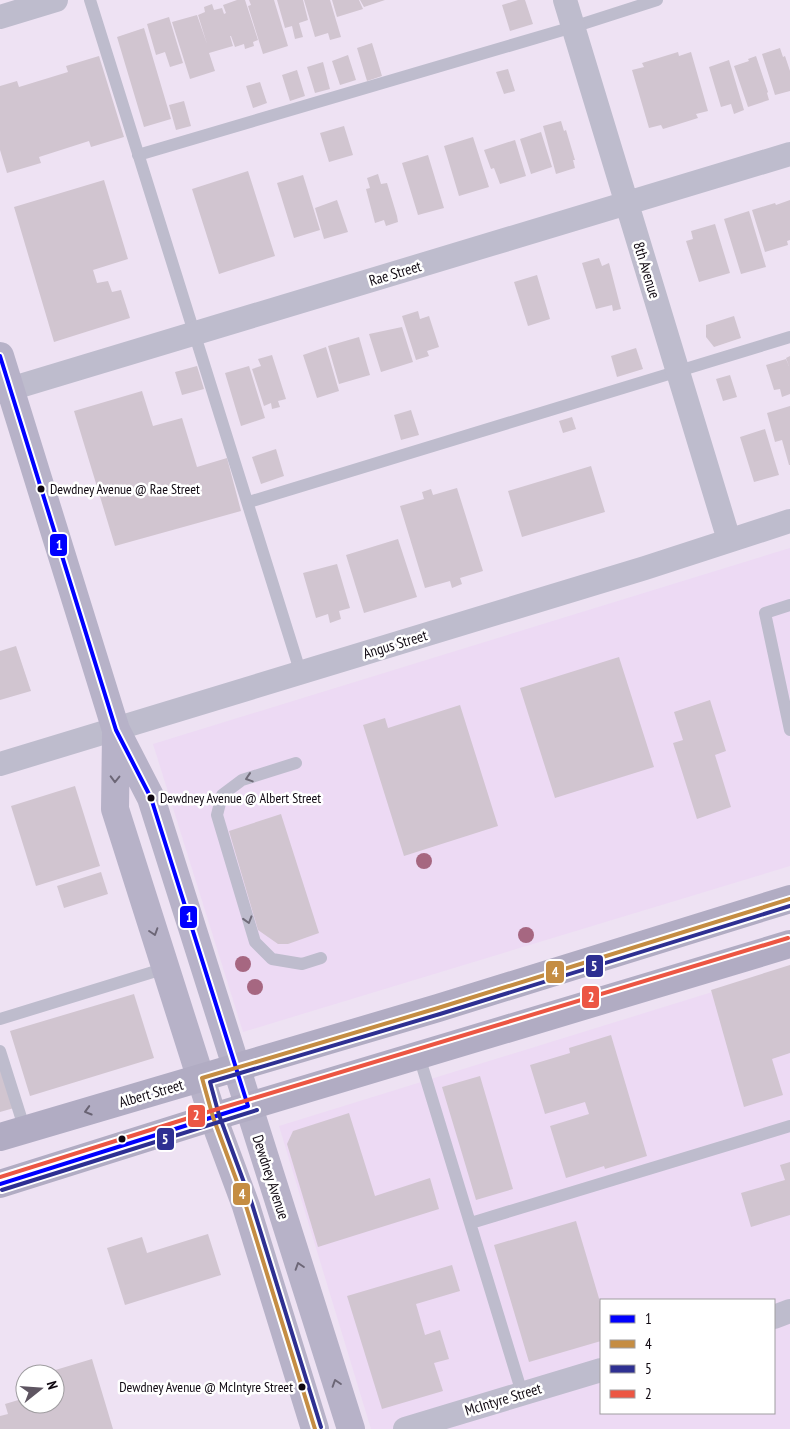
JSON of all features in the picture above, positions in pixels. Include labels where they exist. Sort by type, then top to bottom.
[{"type":"main road","name":"Dewdney Avenue","points":[[0,356],[5,390],[116,730],[151,798],[351,1429]]},
{"type":"main road","name":"Dewdney Avenue","points":[[116,730],[115,809],[213,1116],[246,1206],[314,1429]]},
{"type":"main road","name":"Albert Street","points":[[13,1134],[438,1008],[790,899]]},
{"type":"main road","points":[[0,1184],[213,1116],[420,1056],[790,944]]},
{"type":"street","points":[[0,17],[56,0]]},
{"type":"street","name":"8th Avenue","points":[[565,0],[729,540]]},
{"type":"street","name":"Rae Street","points":[[5,390],[790,154]]},
{"type":"street","name":"Angus Street","points":[[0,764],[301,674],[790,521]]},
{"type":"street","points":[[775,1317],[790,1311]]},
{"type":"street","name":"McIntyre Street","points":[[405,1429],[600,1370]]},
{"type":"lane","points":[[90,0],[249,502],[301,674]]},
{"type":"lane","points":[[138,155],[573,27],[657,0]]},
{"type":"lane","points":[[249,502],[790,336]]},
{"type":"lane","points":[[790,605],[765,613],[790,730]]},
{"type":"lane","points":[[296,763],[242,780],[222,795],[217,815],[255,942],[272,959],[302,964],[322,958]]},
{"type":"lane","points":[[0,1019],[166,968]]},
{"type":"lane","points":[[0,1051],[13,1134]]},
{"type":"lane","points":[[420,1056],[522,1393]]},
{"type":"lane","points":[[471,1223],[790,1126]]},
{"type":"shaded area","points":[[790,548],[790,866],[243,1032],[153,744]]},
{"type":"shaded area","points":[[790,968],[790,1429],[371,1429],[279,1126]]},
{"type":"building","points":[[237,0],[245,0],[258,40],[253,42],[254,46],[245,49],[244,44],[235,47],[230,36],[233,46],[209,53],[215,71],[190,79],[172,22],[197,15],[207,44],[198,15],[205,12],[204,7],[212,4],[214,10],[222,8],[224,14],[226,13],[223,5]]},
{"type":"building","points":[[249,0],[274,0],[288,46],[263,54],[248,6],[251,5]]},
{"type":"building","points":[[277,0],[303,0],[308,20],[299,23],[303,37],[295,39],[292,26],[285,28]]},
{"type":"building","points":[[304,0],[330,0],[341,37],[330,40],[328,33],[315,37]]},
{"type":"building","points":[[332,0],[359,0],[363,9],[337,17]]},
{"type":"building","points":[[360,0],[385,0],[364,7]]},
{"type":"building","points":[[525,0],[533,24],[510,31],[502,5]]},
{"type":"building","points":[[169,17],[183,63],[170,67],[165,52],[156,55],[147,24]]},
{"type":"building","points":[[144,28],[171,119],[144,127],[117,37]]},
{"type":"building","points":[[372,43],[382,76],[367,81],[357,48]]},
{"type":"building","points":[[780,48],[790,71],[790,91],[775,95],[762,54]]},
{"type":"building","points":[[678,52],[679,56],[691,52],[708,111],[696,114],[698,118],[663,129],[661,125],[649,128],[632,70],[644,67],[642,63]]},
{"type":"building","points":[[348,55],[356,80],[340,85],[332,61]]},
{"type":"building","points":[[99,56],[124,137],[91,147],[89,141],[39,157],[41,163],[7,173],[0,150],[0,86],[17,81],[19,87],[68,72],[66,66]]},
{"type":"building","points":[[756,56],[769,100],[748,107],[734,66],[749,61],[748,59]]},
{"type":"building","points":[[729,60],[744,110],[734,114],[731,104],[721,107],[709,67]]},
{"type":"building","points":[[323,62],[330,89],[315,93],[307,67]]},
{"type":"building","points":[[508,69],[515,91],[504,94],[496,72]]},
{"type":"building","points":[[297,70],[305,96],[290,101],[282,75]]},
{"type":"building","points":[[260,82],[267,103],[253,108],[246,86]]},
{"type":"building","points":[[184,101],[191,126],[176,130],[169,105]]},
{"type":"building","points":[[561,121],[564,131],[566,130],[575,160],[573,160],[575,168],[556,174],[543,126]]},
{"type":"building","points":[[344,126],[353,155],[329,162],[320,133]]},
{"type":"building","points":[[541,132],[552,167],[531,174],[520,139]]},
{"type":"building","points":[[473,137],[489,187],[459,196],[444,146]]},
{"type":"building","points":[[515,140],[526,176],[500,184],[494,168],[491,169],[484,150]]},
{"type":"building","points":[[428,155],[444,208],[418,215],[402,163]]},
{"type":"building","points":[[248,171],[275,256],[219,274],[192,189]]},
{"type":"building","points":[[378,174],[381,184],[387,183],[398,222],[386,226],[384,220],[375,223],[366,189],[370,188],[367,178]]},
{"type":"building","points":[[303,175],[320,230],[294,238],[277,183]]},
{"type":"building","points":[[104,180],[128,259],[93,270],[97,283],[108,281],[112,292],[121,290],[130,318],[54,342],[14,207]]},
{"type":"building","points":[[337,200],[348,232],[324,239],[315,208]]},
{"type":"building","points":[[790,200],[790,240],[787,241],[788,245],[765,252],[752,210]]},
{"type":"building","points":[[749,211],[766,267],[741,274],[724,219]]},
{"type":"building","points":[[715,224],[730,273],[699,282],[686,241],[693,239],[691,231]]},
{"type":"building","points":[[599,258],[602,266],[609,263],[621,309],[613,311],[612,305],[596,309],[582,263]]},
{"type":"building","points":[[537,275],[550,319],[528,326],[514,282]]},
{"type":"building","points":[[418,311],[420,319],[429,316],[439,347],[427,351],[429,356],[416,360],[402,316]]},
{"type":"building","points":[[734,316],[741,338],[714,347],[706,337],[706,325]]},
{"type":"building","points":[[402,327],[413,362],[381,372],[369,334]]},
{"type":"building","points":[[359,337],[370,375],[339,384],[328,346]]},
{"type":"building","points":[[326,347],[339,391],[317,398],[303,355]]},
{"type":"building","points":[[636,348],[643,369],[617,377],[611,356]]},
{"type":"building","points":[[272,355],[286,399],[278,401],[280,407],[272,409],[271,403],[264,406],[252,369],[261,366],[258,359]]},
{"type":"building","points":[[790,356],[790,394],[782,397],[780,389],[774,390],[766,365],[786,359],[789,366],[786,358]]},
{"type":"building","points":[[197,366],[204,389],[182,395],[175,372]]},
{"type":"building","points":[[249,366],[265,418],[241,426],[225,373]]},
{"type":"building","points":[[730,375],[737,397],[723,401],[716,379]]},
{"type":"building","points":[[142,391],[153,426],[182,418],[197,467],[227,458],[241,511],[115,546],[74,411]]},
{"type":"building","points":[[790,406],[789,465],[782,440],[775,442],[767,413]]},
{"type":"building","points":[[411,410],[419,435],[401,440],[394,415]]},
{"type":"building","points":[[572,417],[576,429],[563,433],[559,421]]},
{"type":"building","points":[[765,429],[779,475],[754,482],[740,437]]},
{"type":"building","points":[[276,449],[284,476],[261,484],[252,457]]},
{"type":"building","points":[[591,466],[605,512],[522,537],[508,491]]},
{"type":"building","points":[[457,488],[483,571],[460,578],[462,584],[452,588],[450,581],[425,588],[400,506],[424,499],[422,492],[431,489],[433,495]]},
{"type":"building","points":[[398,539],[417,597],[364,613],[346,555]]},
{"type":"building","points":[[337,564],[350,608],[339,611],[341,619],[330,623],[328,614],[316,618],[303,573]]},
{"type":"building","points":[[16,646],[31,691],[0,700],[0,651]]},
{"type":"building","points":[[619,657],[654,767],[555,798],[520,688]]},
{"type":"building","points":[[710,700],[726,751],[715,755],[731,807],[697,819],[673,743],[683,740],[674,712]]},
{"type":"building","points":[[460,705],[498,826],[404,856],[363,725],[385,718],[388,728]]},
{"type":"building","points":[[75,786],[100,866],[36,886],[11,806]]},
{"type":"building","points":[[281,814],[319,933],[288,944],[278,944],[258,930],[229,831]]},
{"type":"building","points":[[101,872],[108,894],[64,908],[57,886]]},
{"type":"building","points":[[790,965],[790,1053],[772,1059],[783,1095],[744,1107],[711,990]]},
{"type":"building","points":[[134,994],[154,1058],[30,1096],[10,1031]]},
{"type":"building","points":[[611,1035],[647,1156],[605,1169],[604,1166],[566,1178],[550,1126],[589,1114],[585,1102],[545,1114],[530,1065],[570,1053],[569,1048]]},
{"type":"building","points":[[0,1064],[14,1108],[0,1112]]},
{"type":"building","points":[[480,1076],[513,1189],[476,1200],[442,1087]]},
{"type":"building","points":[[349,1113],[375,1196],[430,1178],[439,1209],[318,1247],[287,1144],[293,1131]]},
{"type":"building","points":[[790,1162],[790,1215],[751,1227],[741,1193],[785,1180],[780,1165]]},
{"type":"building","points":[[576,1221],[600,1302],[600,1341],[529,1362],[494,1245]]},
{"type":"building","points":[[208,1234],[221,1275],[125,1305],[107,1248],[142,1237],[147,1253]]},
{"type":"building","points":[[452,1265],[460,1291],[416,1304],[425,1335],[440,1330],[449,1359],[434,1363],[443,1391],[382,1409],[347,1296]]},
{"type":"building","points":[[92,1359],[113,1429],[0,1429],[0,1416],[8,1414],[5,1404],[15,1401],[15,1414],[65,1414],[65,1367]]},
{"type":"transit line","name":"1","points":[[0,356],[116,730],[151,798],[248,1106]]},
{"type":"transit line","name":"4","points":[[315,1429],[246,1206],[213,1117],[202,1078],[438,1008],[790,899]]},
{"type":"transit line","name":"5","points":[[321,1427],[252,1204],[219,1115],[210,1082],[440,1014],[790,906]]},
{"type":"transit line","name":"2","points":[[0,1177],[211,1111],[788,938]]},
{"type":"transit line","name":"1","points":[[0,1184],[248,1106]]},
{"type":"transit line","name":"5","points":[[2,1190],[257,1110]]},
{"type":"place","name":"Dewdney Avenue @ Rae Street","points":[[41,489]]},
{"type":"place","name":"Dewdney Avenue @ Albert Street","points":[[151,798]]},
{"type":"place","name":"Dewdney Avenue @ McIntyre Street","points":[[302,1387]]}]
